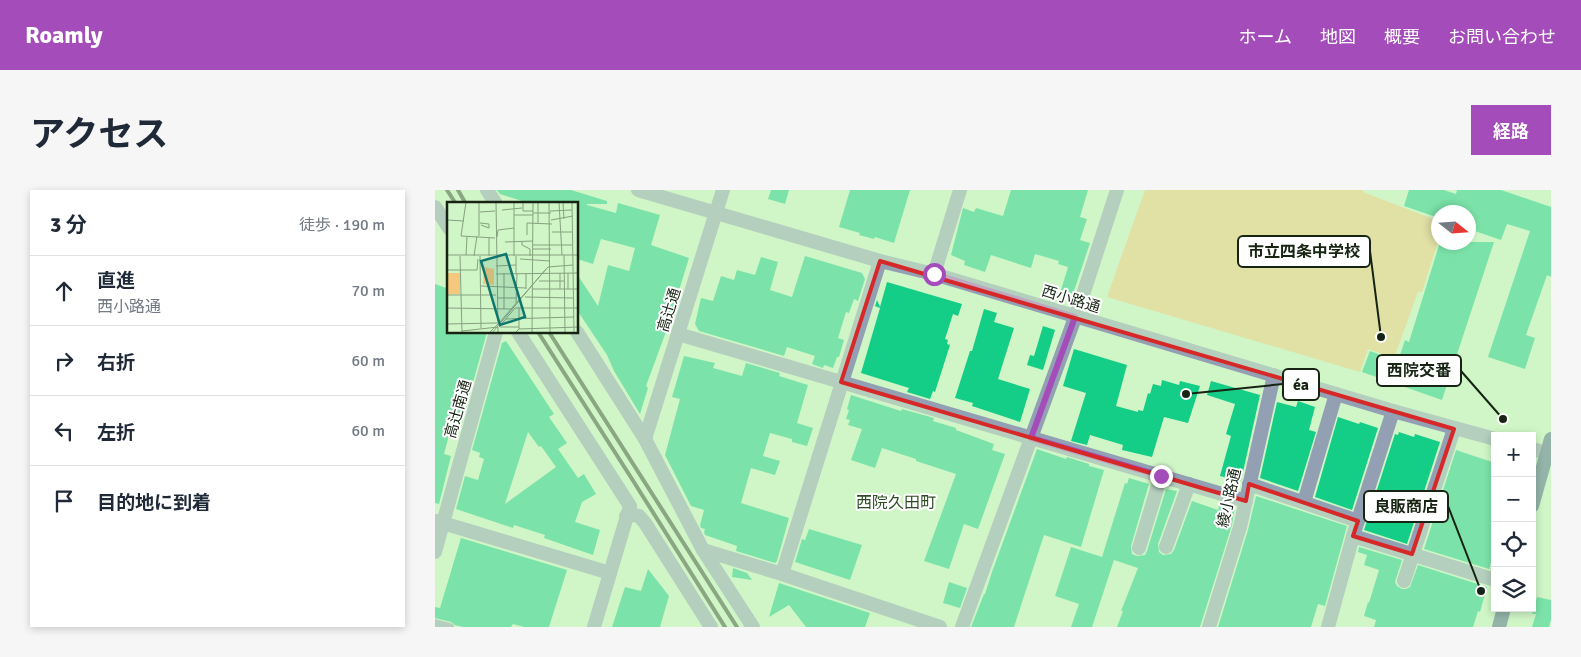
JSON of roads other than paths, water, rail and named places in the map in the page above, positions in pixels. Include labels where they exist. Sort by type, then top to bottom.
[{"type":"main road","points":[[1536,494],[1550,451]]},
{"type":"main road","points":[[1499,627],[1503,612]]},
{"type":"street","points":[[487,190],[495,202]]},
{"type":"street","name":"西小路通","points":[[638,190],[880,261],[934,274],[1454,429],[1491,438]]},
{"type":"street","name":"高辻通","points":[[645,439],[723,190]]},
{"type":"street","points":[[934,274],[960,190]]},
{"type":"street","points":[[962,627],[1080,304],[1117,190]]},
{"type":"street","points":[[435,207],[447,225]]},
{"type":"street","points":[[782,574],[880,261]]},
{"type":"street","name":"高辻南通","points":[[435,552],[439,522],[495,334]]},
{"type":"street","points":[[518,334],[628,511],[633,515],[639,516],[645,523],[711,627]]},
{"type":"street","points":[[578,334],[645,439],[703,550],[753,627]]},
{"type":"street","points":[[678,334],[1246,500]]},
{"type":"street","name":"綾小路通","points":[[1209,627],[1240,527],[1274,375]]},
{"type":"street","points":[[1304,502],[1337,394]]},
{"type":"street","points":[[1328,627],[1353,536],[1393,411]]},
{"type":"street","points":[[1404,581],[1454,429]]},
{"type":"street","points":[[1536,449],[1550,451]]},
{"type":"street","points":[[1139,548],[1161,476]]},
{"type":"street","points":[[1165,547],[1189,484]]},
{"type":"street","points":[[1249,484],[1358,521]]},
{"type":"street","points":[[593,627],[628,511]]},
{"type":"street","points":[[439,522],[609,574]]},
{"type":"street","points":[[1353,536],[1491,579]]},
{"type":"street","points":[[703,550],[782,574],[939,627]]},
{"type":"lane","points":[[435,623],[450,627]]},
{"type":"railway","points":[[447,190],[455,202]]},
{"type":"railway","points":[[458,190],[465,202]]},
{"type":"railway","points":[[539,334],[725,627]]},
{"type":"railway","points":[[550,334],[737,627]]},
{"type":"place","name":"市立四条中学校","points":[[1381,337]]},
{"type":"place","name":"éa","points":[[1186,394]]},
{"type":"place","name":"西院交番","points":[[1503,419]]},
{"type":"place","name":"良販商店","points":[[1481,591]]},
{"type":"district","name":"西院久田町","points":[[896,503]]}]
